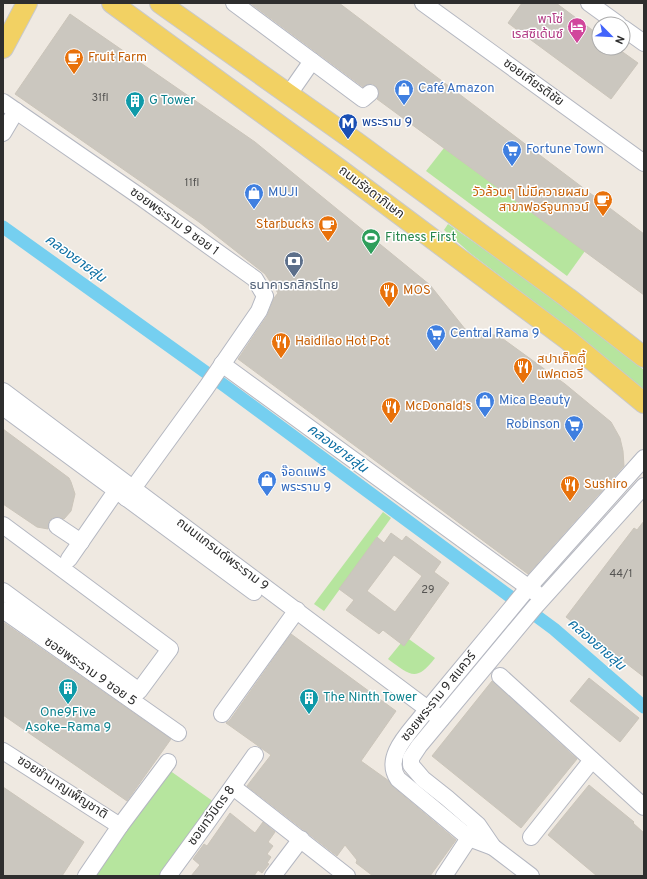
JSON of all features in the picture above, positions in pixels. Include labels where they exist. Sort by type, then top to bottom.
[{"type":"main road","points":[[3,48],[13,3]]},
{"type":"main road","points":[[8,26],[27,3]]},
{"type":"main road","points":[[8,26],[42,3]]},
{"type":"main road","name":"ถนนรัชดาภิเษก","points":[[112,3],[339,169],[568,340],[644,403]]},
{"type":"main road","points":[[160,3],[356,142],[574,302],[644,356]]},
{"type":"main road","points":[[339,169],[336,159],[344,147],[356,142]]},
{"type":"street","points":[[234,3],[363,99],[370,93]]},
{"type":"street","name":"ซอยเกียรติชัย","points":[[423,3],[644,163]]},
{"type":"street","points":[[589,3],[607,16]]},
{"type":"street","points":[[631,34],[644,43]]},
{"type":"street","points":[[289,94],[312,61]]},
{"type":"street","points":[[3,133],[8,101]]},
{"type":"street","name":"ซอยพระราม 9 ซอย 1","points":[[8,101],[255,279],[265,296],[259,311],[220,368]]},
{"type":"street","points":[[69,558],[81,542],[125,492],[220,368],[535,607]]},
{"type":"street","name":"ถนนแกรนด์พระราม 9","points":[[3,391],[125,492]]},
{"type":"street","name":"ถนนแกรนด์พระราม 9","points":[[3,407],[125,492],[293,614],[438,723]]},
{"type":"street","name":"ซอยพระราม 9 สแควร์","points":[[531,876],[474,832],[398,779],[394,773],[393,764],[395,753],[408,734],[521,597],[644,458]]},
{"type":"street","points":[[629,475],[643,487]]},
{"type":"street","name":"ซอยพระราม 9 สแควร์","points":[[474,832],[447,798],[423,779],[411,765],[411,758],[438,723],[535,607],[643,487]]},
{"type":"street","points":[[3,525],[170,649],[139,691],[3,591]]},
{"type":"street","points":[[57,526],[81,542]]},
{"type":"street","name":"ซอยพระราม 9 ซอย 5","points":[[3,610],[178,733]]},
{"type":"street","points":[[222,714],[293,614]]},
{"type":"street","points":[[500,676],[644,807]]},
{"type":"street","name":"ซอยชำนาญเพ็ญชาติ","points":[[3,751],[120,826]]},
{"type":"street","name":"ซอยทวีมิตร 8","points":[[168,876],[256,755]]},
{"type":"street","points":[[531,837],[592,760]]},
{"type":"street","points":[[86,876],[120,826],[168,762]]},
{"type":"street","points":[[233,787],[347,876]]},
{"type":"street","points":[[444,876],[474,832]]},
{"type":"street","points":[[272,876],[301,839]]},
{"type":"green space","points":[[444,148],[585,251],[567,276],[426,171]]},
{"type":"green space","points":[[448,224],[523,277],[621,350],[644,370],[644,390],[537,304],[470,253],[444,230]]},
{"type":"green space","points":[[383,512],[391,518],[324,611],[314,604]]},
{"type":"green space","points":[[406,637],[435,658],[423,671],[418,674],[413,674],[402,669],[388,659]]},
{"type":"green space","points":[[169,770],[214,802],[159,876],[93,876]]},
{"type":"building","name":"Fortune Town","points":[[250,3],[339,3],[644,234],[644,295],[377,99],[379,92],[377,87],[373,84],[363,87]]},
{"type":"building","points":[[522,3],[556,3],[591,29],[591,56],[628,56],[638,63],[611,99],[508,23]]},
{"type":"building","points":[[70,14],[255,142],[430,285],[465,329],[499,336],[565,384],[611,422],[620,438],[624,466],[528,574],[238,359],[267,316],[274,298],[278,293],[265,274],[199,222],[15,94]]},
{"type":"building","points":[[3,429],[69,478],[71,482],[75,494],[71,511],[64,519],[58,517],[52,518],[49,521],[48,529],[37,527],[3,504]]},
{"type":"building","points":[[644,521],[644,677],[566,617],[634,528],[637,530]]},
{"type":"building","points":[[391,533],[402,541],[406,536],[441,562],[434,572],[449,583],[404,646],[383,630],[379,634],[346,610],[354,600],[339,589],[377,537],[384,543]],"holes":[[[394,555],[422,576],[395,612],[367,591]]]},
{"type":"building","name":"One9Five Asoke–Rama 9","points":[[3,622],[171,739],[127,801],[3,715]]},
{"type":"building","points":[[291,634],[396,711],[361,761],[389,781],[392,786],[456,840],[430,876],[373,876],[356,863],[357,860],[345,845],[337,856],[247,786],[271,755],[226,723],[230,720]]},
{"type":"building","points":[[589,678],[639,718],[620,742],[570,701]]},
{"type":"building","points":[[492,681],[577,759],[521,828],[432,756]]},
{"type":"building","points":[[589,785],[634,822],[633,823],[644,833],[644,876],[597,876],[548,835]]},
{"type":"building","points":[[3,787],[84,842],[62,876],[3,876]]},
{"type":"building","points":[[230,813],[255,833],[263,822],[275,832],[268,842],[273,846],[267,854],[271,857],[267,863],[269,864],[262,873],[258,870],[254,876],[191,876],[200,865],[193,859],[204,844],[207,846]]},
{"type":"waterway","name":"คลองยายสุ่น","points":[[3,227],[225,386],[554,629],[644,707]]},
{"type":"place","name":"พาโซ่ เรสซิเด้นซ์","points":[[577,44]]},
{"type":"place","name":"Fruit Farm","points":[[74,75]]},
{"type":"place","name":"Café Amazon","points":[[404,106]]},
{"type":"place","name":"G Tower","points":[[135,118]]},
{"type":"place","name":"พระราม 9","points":[[348,140]]},
{"type":"place","name":"Fortune Town","points":[[512,167]]},
{"type":"place","name":"MUJI","points":[[254,210]]},
{"type":"place","name":"วัวล้วนๆ ไม่มีควายผสม สาขาฟอร์จูนทาวน์","points":[[603,217]]},
{"type":"place","name":"Starbucks","points":[[328,242]]},
{"type":"place","name":"Fitness First","points":[[371,255]]},
{"type":"place","name":"ธนาคารกสิกรไทย","points":[[294,278]]},
{"type":"place","name":"MOS","points":[[389,308]]},
{"type":"place","name":"Central Rama 9","points":[[436,351]]},
{"type":"place","name":"Haidilao Hot Pot","points":[[281,359]]},
{"type":"place","name":"สปาเก็ตตี้ แฟคตอรี่","points":[[523,384]]},
{"type":"place","name":"Mica Beauty","points":[[485,418]]},
{"type":"place","name":"McDonald's","points":[[391,424]]},
{"type":"place","name":"Robinson","points":[[574,442]]},
{"type":"place","name":"จ๊อดแฟร์ พระราม 9","points":[[267,497]]},
{"type":"place","name":"Sushiro","points":[[570,502]]},
{"type":"place","name":"One9Five Asoke–Rama 9","points":[[68,705]]},
{"type":"place","name":"The Ninth Tower","points":[[309,715]]}]
